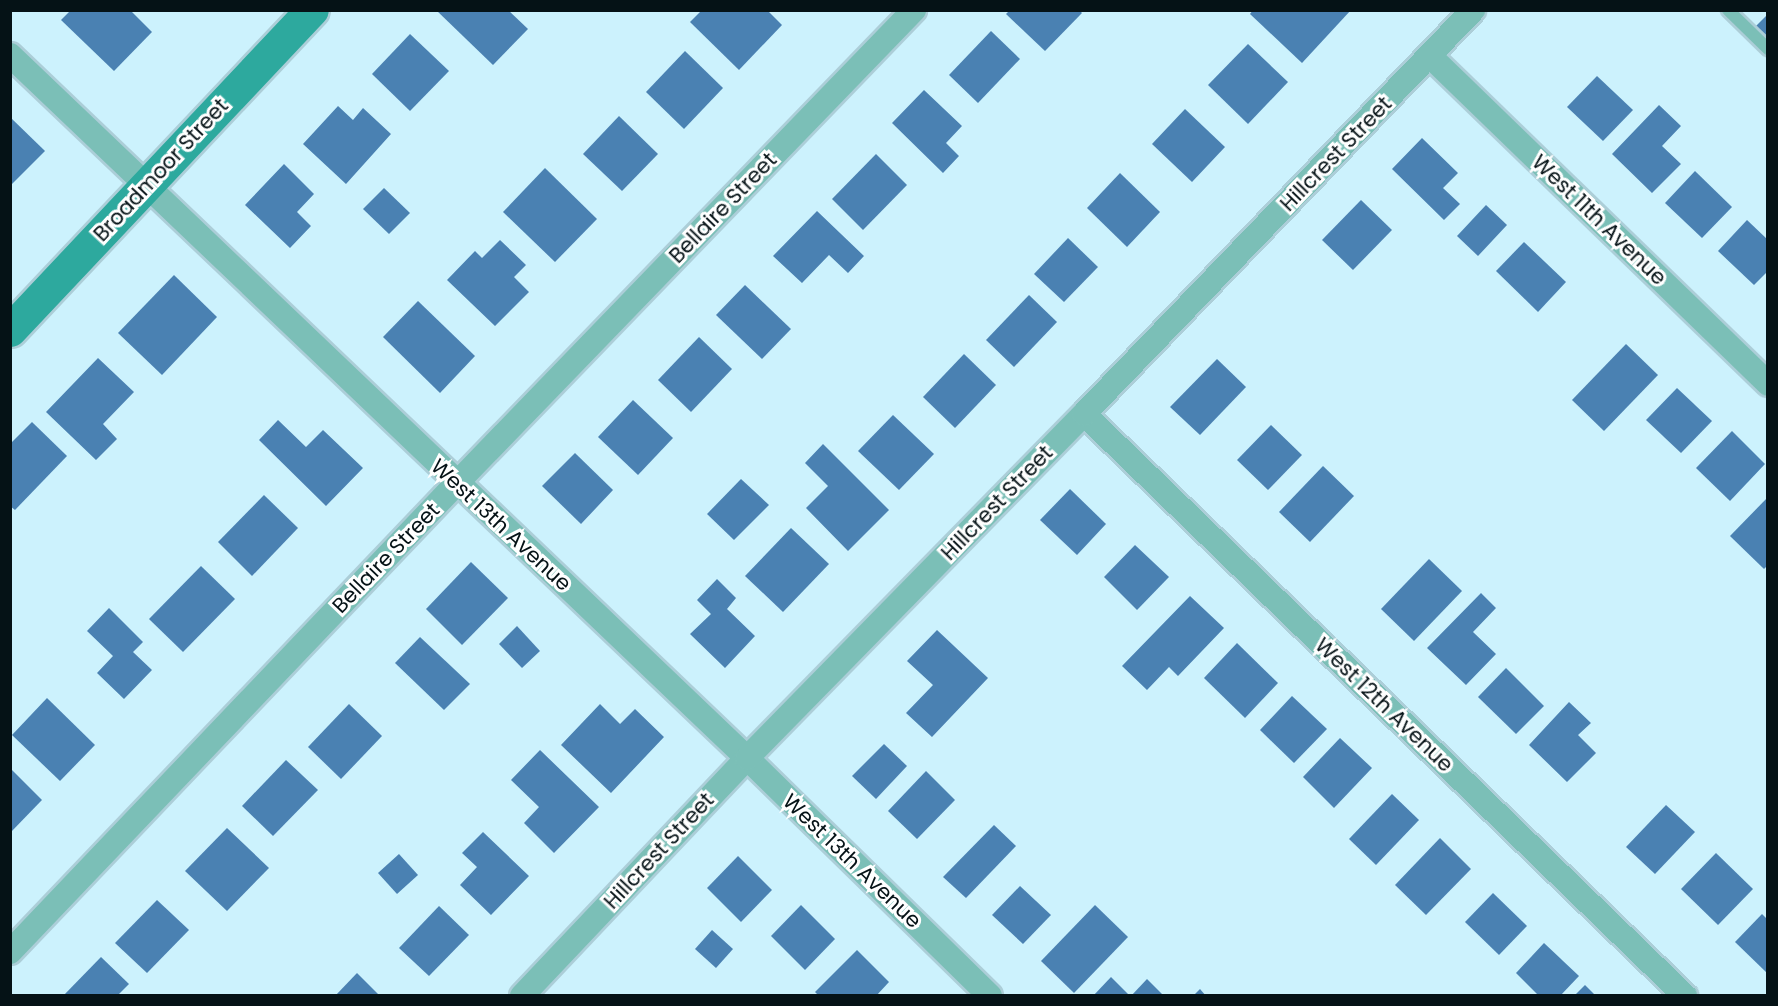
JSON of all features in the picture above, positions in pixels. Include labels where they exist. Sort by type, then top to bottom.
[{"type":"street","name":"Broadmoor Street","points":[[10,330],[312,10]]},
{"type":"street","name":"Bellaire Street","points":[[10,952],[457,483],[914,10]]},
{"type":"street","name":"Hillcrest Street","points":[[522,996],[747,758],[1084,414],[1473,10]]},
{"type":"street","name":"West 13th Avenue","points":[[10,55],[747,758],[990,996]]},
{"type":"street","name":"West 11th Avenue","points":[[1430,56],[1767,384]]},
{"type":"street","name":"West 12th Avenue","points":[[1084,414],[1685,996]]},
{"type":"lane","points":[[1728,10],[1767,49]]},
{"type":"building","points":[[71,10],[130,10],[152,32],[114,71],[61,20]]},
{"type":"building","points":[[436,10],[508,10],[528,29],[493,65]]},
{"type":"building","points":[[702,10],[767,10],[782,25],[739,70],[690,22]]},
{"type":"building","points":[[1010,10],[1079,10],[1082,13],[1045,51],[1006,14]]},
{"type":"building","points":[[1253,10],[1351,10],[1302,63],[1250,14]]},
{"type":"building","points":[[1768,14],[1768,37],[1756,26]]},
{"type":"building","points":[[991,31],[1020,59],[978,103],[949,75]]},
{"type":"building","points":[[410,34],[449,71],[410,111],[372,74]]},
{"type":"building","points":[[1248,44],[1288,82],[1248,124],[1208,85]]},
{"type":"building","points":[[685,51],[723,88],[684,129],[646,92]]},
{"type":"building","points":[[1597,76],[1633,110],[1603,141],[1567,107]]},
{"type":"building","points":[[924,90],[962,126],[946,143],[959,156],[943,173],[892,123]]},
{"type":"building","points":[[1659,105],[1681,126],[1662,146],[1681,164],[1652,193],[1612,154]]},
{"type":"building","points":[[338,106],[353,120],[363,108],[391,134],[346,184],[303,144]]},
{"type":"building","points":[[1185,109],[1225,147],[1192,182],[1152,144]]},
{"type":"building","points":[[619,116],[658,154],[622,191],[583,154]]},
{"type":"building","points":[[10,117],[45,151],[10,186]]},
{"type":"building","points":[[1422,138],[1458,173],[1443,188],[1460,204],[1444,220],[1392,169]]},
{"type":"building","points":[[876,154],[907,185],[863,230],[832,199]]},
{"type":"building","points":[[284,164],[314,194],[297,212],[311,226],[290,248],[245,205]]},
{"type":"building","points":[[545,168],[597,219],[555,262],[503,212]]},
{"type":"building","points":[[1695,171],[1732,207],[1702,238],[1665,203]]},
{"type":"building","points":[[1120,173],[1160,212],[1127,247],[1087,208]]},
{"type":"building","points":[[384,188],[410,213],[389,234],[363,209]]},
{"type":"building","points":[[1361,200],[1392,230],[1353,270],[1322,240]]},
{"type":"building","points":[[1486,205],[1507,225],[1478,256],[1457,236]]},
{"type":"building","points":[[817,211],[864,256],[848,273],[829,255],[802,283],[773,256]]},
{"type":"building","points":[[1747,220],[1768,240],[1768,271],[1754,285],[1718,251]]},
{"type":"building","points":[[1068,238],[1098,267],[1064,302],[1034,274]]},
{"type":"building","points":[[500,240],[526,265],[514,277],[529,292],[495,326],[447,280],[475,251],[482,258]]},
{"type":"building","points":[[1524,242],[1566,282],[1538,312],[1496,271]]},
{"type":"building","points":[[174,275],[217,317],[162,375],[118,333]]},
{"type":"building","points":[[745,285],[791,329],[762,359],[716,315]]},
{"type":"building","points":[[1029,295],[1057,322],[1014,367],[986,340]]},
{"type":"building","points":[[418,301],[475,356],[440,393],[383,337]]},
{"type":"building","points":[[699,337],[732,369],[691,412],[658,380]]},
{"type":"building","points":[[1626,344],[1658,375],[1604,431],[1572,400]]},
{"type":"building","points":[[964,354],[996,385],[955,428],[923,397]]},
{"type":"building","points":[[98,358],[134,392],[103,424],[117,439],[96,460],[46,412]]},
{"type":"building","points":[[1217,359],[1246,387],[1200,435],[1170,407]]},
{"type":"building","points":[[1677,388],[1712,421],[1681,453],[1646,420]]},
{"type":"building","points":[[633,400],[673,438],[638,475],[598,437]]},
{"type":"building","points":[[893,415],[934,454],[899,490],[858,451]]},
{"type":"building","points":[[278,420],[306,447],[323,430],[363,468],[326,506],[259,440]]},
{"type":"building","points":[[32,422],[67,456],[15,510],[10,506],[10,444]]},
{"type":"building","points":[[1271,425],[1302,455],[1268,490],[1237,460]]},
{"type":"building","points":[[1732,431],[1765,464],[1730,501],[1696,468]]},
{"type":"building","points":[[823,444],[889,510],[848,551],[806,508],[828,486],[805,463]]},
{"type":"building","points":[[575,453],[613,490],[581,524],[542,486]]},
{"type":"building","points":[[1323,466],[1354,496],[1310,542],[1279,512]]},
{"type":"building","points":[[741,479],[769,505],[734,540],[707,514]]},
{"type":"building","points":[[1070,489],[1106,524],[1077,555],[1040,520]]},
{"type":"building","points":[[264,495],[298,528],[252,576],[218,542]]},
{"type":"building","points":[[1768,497],[1768,565],[1764,569],[1730,536]]},
{"type":"building","points":[[791,528],[829,564],[783,612],[745,576]]},
{"type":"building","points":[[1135,545],[1169,577],[1137,610],[1104,577]]},
{"type":"building","points":[[1429,559],[1462,591],[1414,641],[1381,609]]},
{"type":"building","points":[[471,562],[508,598],[462,645],[426,609]]},
{"type":"building","points":[[201,566],[235,599],[183,652],[149,619]]},
{"type":"building","points":[[717,579],[736,598],[727,609],[755,636],[725,668],[690,634],[711,614],[697,600]]},
{"type":"building","points":[[1481,593],[1496,608],[1473,632],[1496,654],[1466,685],[1427,648]]},
{"type":"building","points":[[1190,596],[1224,628],[1178,676],[1169,667],[1147,690],[1122,666]]},
{"type":"building","points":[[109,608],[143,642],[133,652],[152,670],[124,699],[97,673],[113,656],[87,631]]},
{"type":"building","points":[[517,626],[540,651],[522,668],[499,644]]},
{"type":"building","points":[[937,630],[988,678],[932,737],[906,713],[933,685],[907,661]]},
{"type":"building","points":[[420,637],[470,684],[444,710],[395,663]]},
{"type":"building","points":[[1237,643],[1278,683],[1245,718],[1204,678]]},
{"type":"building","points":[[1506,668],[1544,706],[1516,734],[1478,697]]},
{"type":"building","points":[[1292,696],[1327,729],[1294,763],[1260,730]]},
{"type":"building","points":[[47,698],[95,745],[60,781],[12,735]]},
{"type":"building","points":[[1569,702],[1591,723],[1578,735],[1596,753],[1567,782],[1529,745]]},
{"type":"building","points":[[349,704],[382,736],[341,779],[308,747]]},
{"type":"building","points":[[600,704],[620,724],[635,709],[664,737],[611,793],[561,745]]},
{"type":"building","points":[[1340,738],[1372,768],[1334,808],[1303,777]]},
{"type":"building","points":[[884,744],[907,766],[876,799],[852,776]]},
{"type":"building","points":[[540,750],[599,807],[554,853],[524,823],[539,807],[511,780]]},
{"type":"building","points":[[286,760],[318,790],[273,836],[242,806]]},
{"type":"building","points":[[12,770],[42,800],[10,833],[10,771]]},
{"type":"building","points":[[926,771],[955,800],[917,839],[888,811]]},
{"type":"building","points":[[1392,794],[1419,820],[1376,865],[1349,839]]},
{"type":"building","points":[[1666,805],[1695,832],[1655,874],[1626,847]]},
{"type":"building","points":[[994,825],[1016,846],[966,898],[943,877]]},
{"type":"building","points":[[227,828],[269,868],[227,911],[185,871]]},
{"type":"building","points":[[483,832],[529,876],[491,915],[460,885],[477,867],[462,853]]},
{"type":"building","points":[[1440,838],[1471,869],[1426,915],[1395,885]]},
{"type":"building","points":[[1716,853],[1753,889],[1718,925],[1681,889]]},
{"type":"building","points":[[399,854],[418,875],[397,894],[378,873]]},
{"type":"building","points":[[738,856],[772,890],[741,922],[707,888]]},
{"type":"building","points":[[1020,886],[1051,915],[1023,944],[992,915]]},
{"type":"building","points":[[1493,893],[1527,926],[1499,955],[1465,922]]},
{"type":"building","points":[[157,900],[189,930],[147,973],[115,943]]},
{"type":"building","points":[[801,905],[835,939],[805,970],[771,936]]},
{"type":"building","points":[[1095,905],[1128,937],[1074,993],[1041,961]]},
{"type":"building","points":[[439,906],[469,935],[429,976],[399,948]]},
{"type":"building","points":[[1762,914],[1768,920],[1768,974],[1735,942]]},
{"type":"building","points":[[712,930],[733,949],[716,968],[695,949]]},
{"type":"building","points":[[1544,943],[1579,976],[1560,996],[1539,996],[1516,973]]},
{"type":"building","points":[[857,950],[889,982],[876,996],[819,996],[815,992]]},
{"type":"building","points":[[101,957],[129,984],[117,996],[63,996]]},
{"type":"building","points":[[357,973],[380,996],[335,996]]},
{"type":"building","points":[[1111,977],[1130,996],[1093,996]]},
{"type":"building","points":[[1147,979],[1164,996],[1131,996]]},
{"type":"building","points":[[1585,985],[1596,996],[1574,996]]},
{"type":"building","points":[[1200,989],[1206,996],[1193,996]]}]
